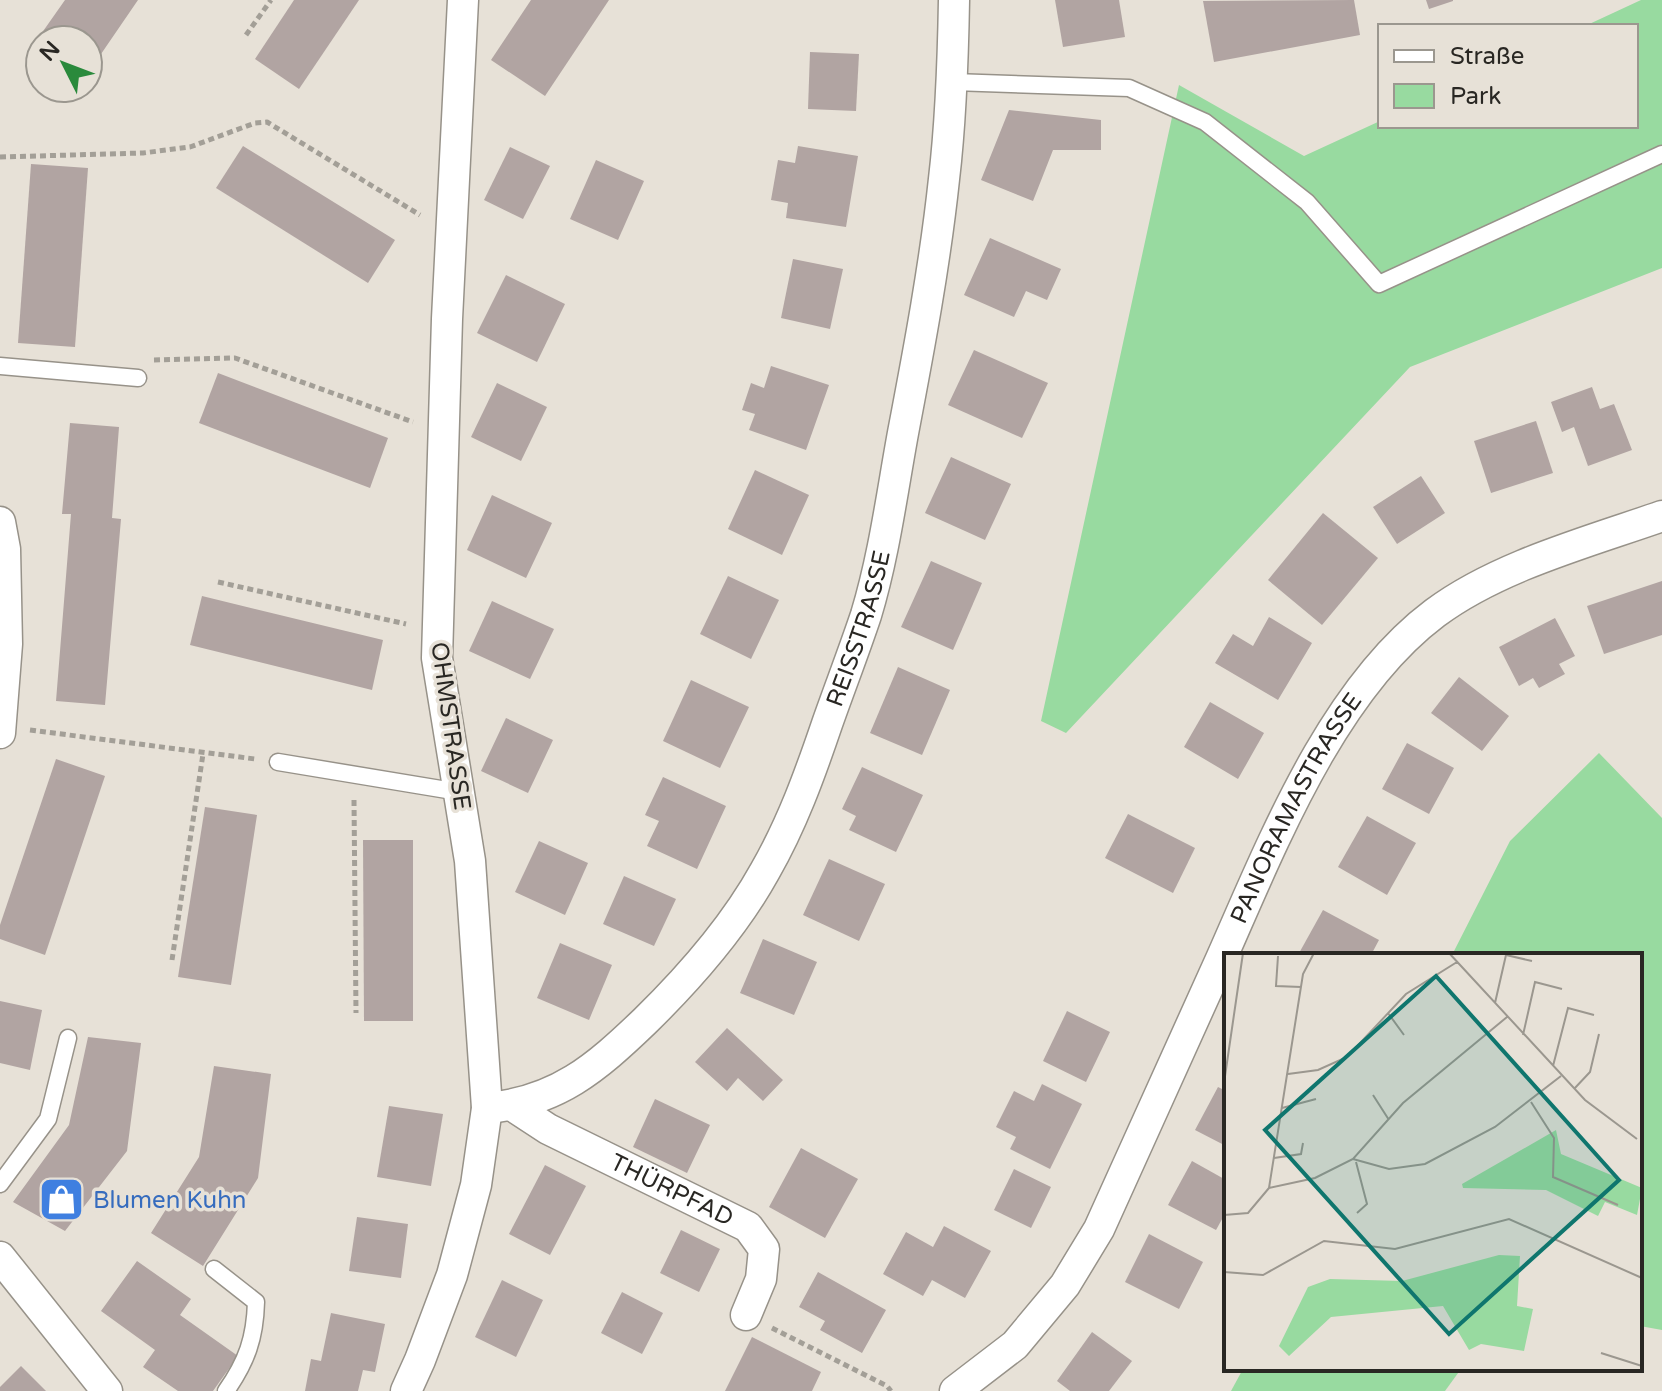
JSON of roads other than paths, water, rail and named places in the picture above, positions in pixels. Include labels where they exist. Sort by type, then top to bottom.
[{"type":"street","name":"OHMSTRASSE","points":[[406,1391],[452,1275],[500,1107],[470,861],[437,658],[451,233],[463,0]]},
{"type":"street","name":"REISSTRASSE","points":[[500,1107],[547,1096],[577,1079],[620,1045],[676,992],[725,932],[765,872],[798,806],[867,612],[887,521],[920,342],[944,180],[953,82],[954,0]]},
{"type":"street","name":"PANORAMASTRASSE","points":[[955,1391],[1015,1345],[1065,1285],[1099,1229],[1284,817],[1338,724],[1389,653],[1436,612],[1487,583],[1546,557],[1662,516]]},
{"type":"street","points":[[0,522],[5,549],[7,644],[1,730]]},
{"type":"street","name":"THÜRPFAD","points":[[500,1107],[748,1227],[764,1249],[761,1279],[746,1315]]},
{"type":"street","points":[[0,1257],[107,1391]]},
{"type":"lane","points":[[953,82],[1129,88],[1205,122],[1307,202],[1379,284],[1662,154]]},
{"type":"lane","points":[[0,366],[138,378]]},
{"type":"lane","points":[[278,762],[459,792]]},
{"type":"lane","points":[[0,1184],[48,1119],[68,1038]]},
{"type":"lane","points":[[214,1269],[256,1302],[256,1322],[244,1366],[226,1391]]},
{"type":"place","name":"Blumen Kuhn","points":[[62,1200]]}]
